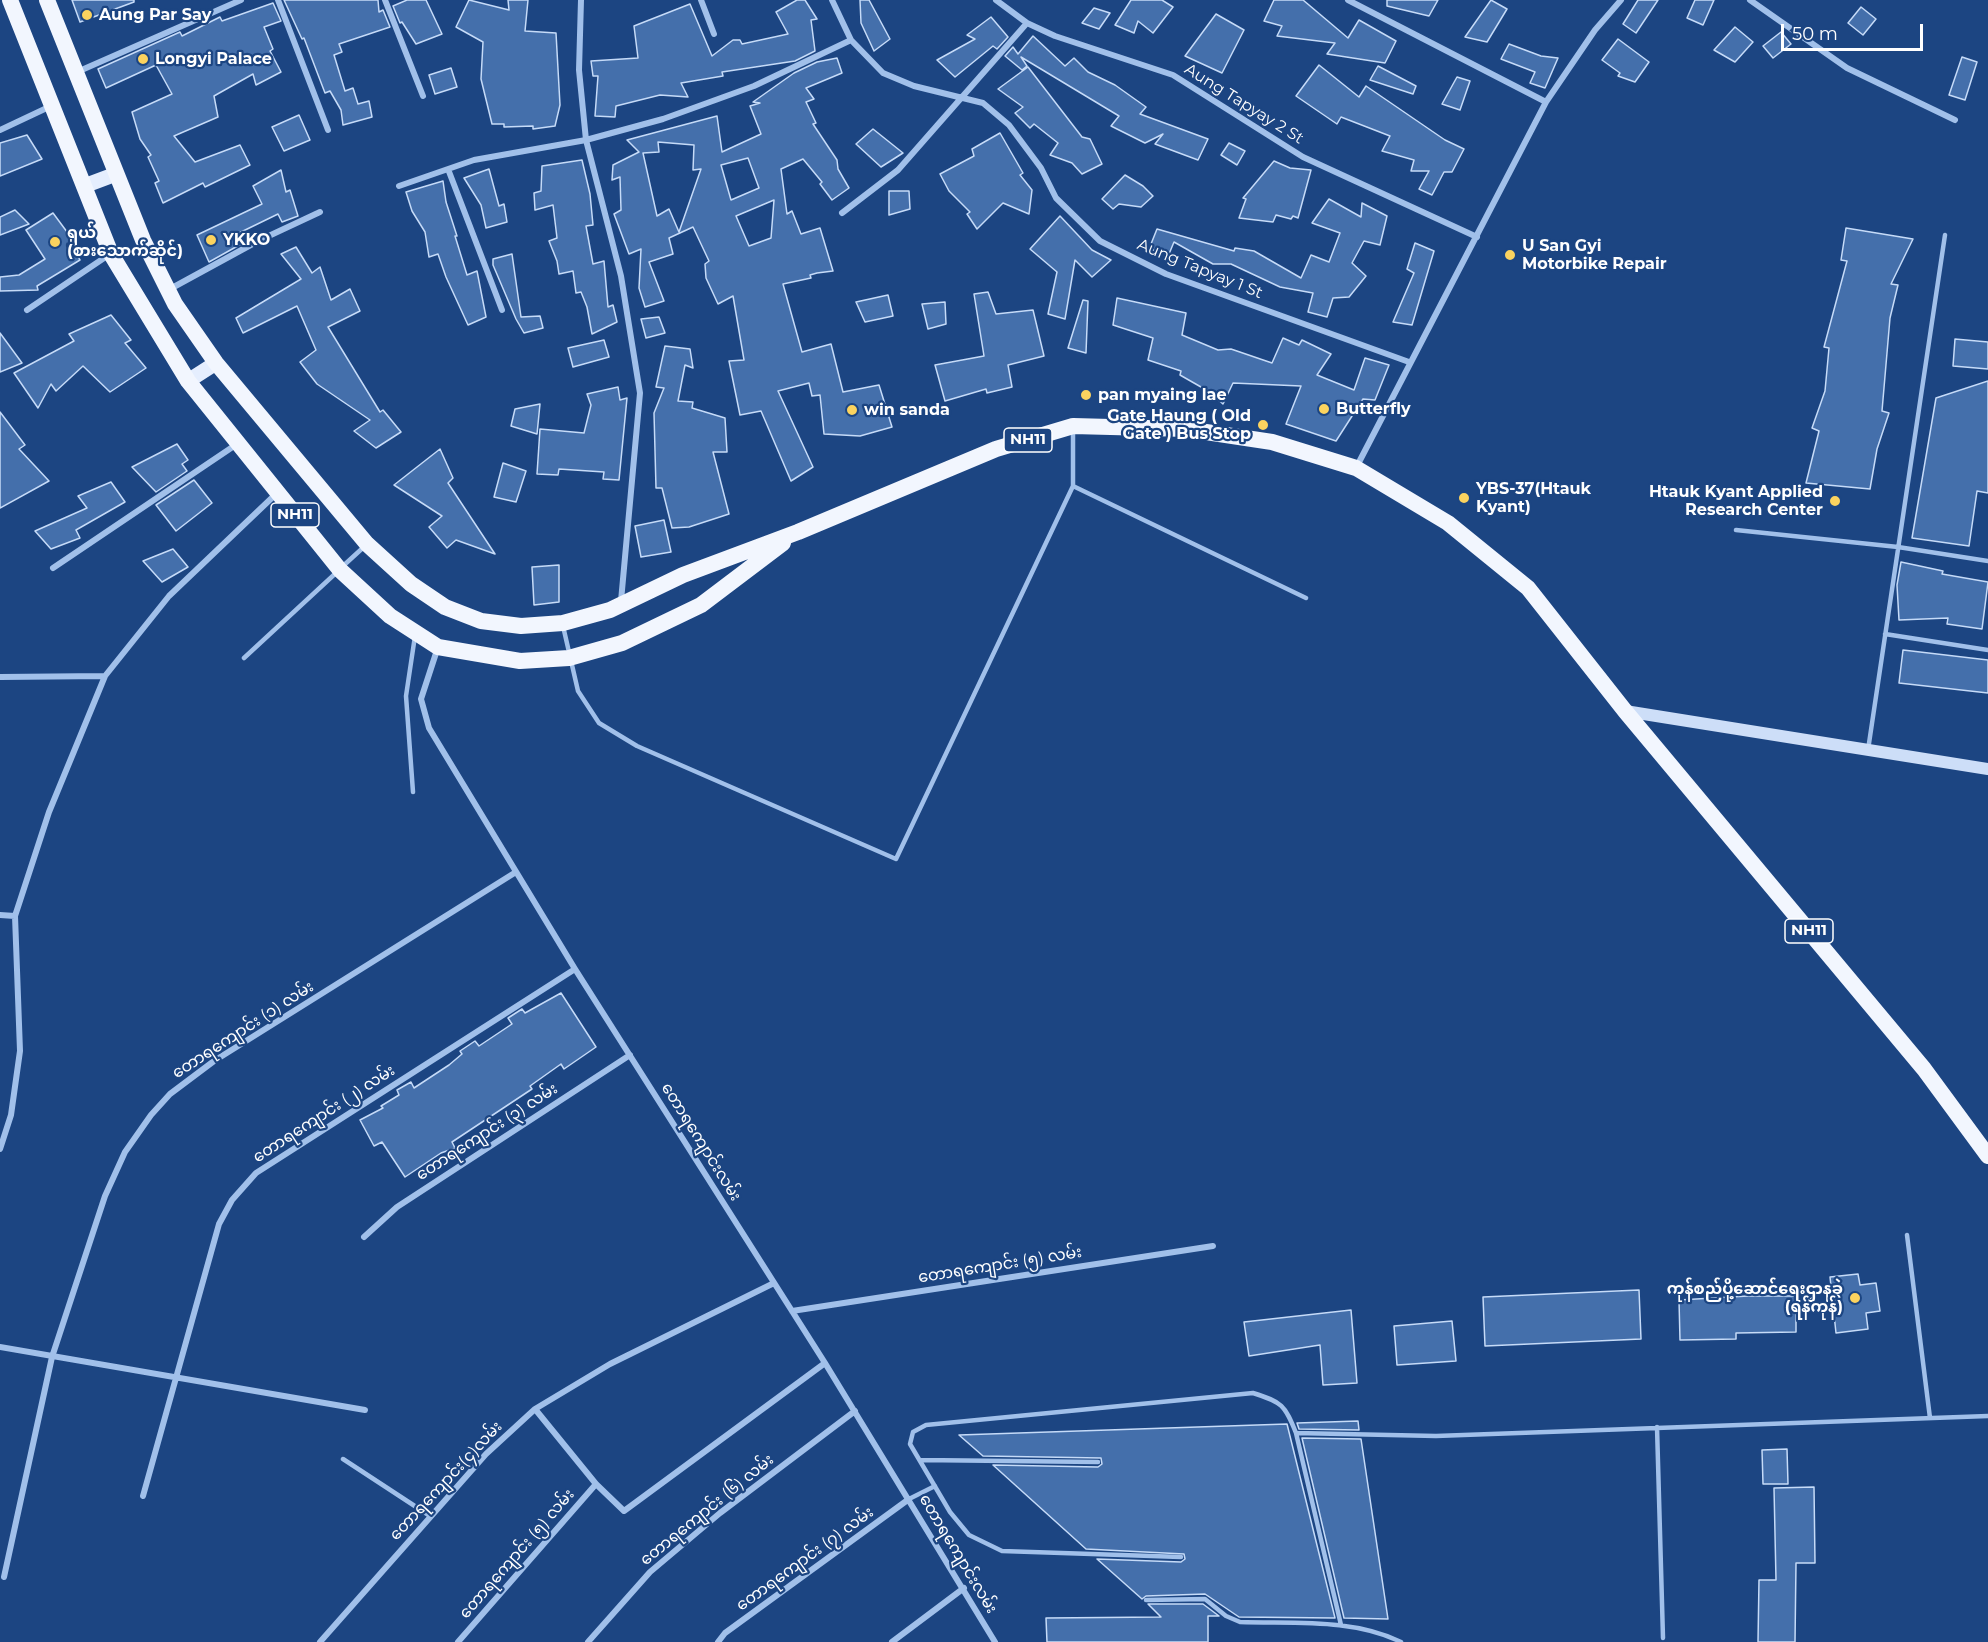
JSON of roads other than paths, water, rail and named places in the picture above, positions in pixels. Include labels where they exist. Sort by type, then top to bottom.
[{"type":"highway","name":"NH11","points":[[10,0],[111,254],[188,381],[340,570],[390,616],[415,633],[438,647],[520,661],[569,658],[622,643],[701,605],[798,532]]},
{"type":"highway","name":"NH11","points":[[48,0],[116,174],[167,291],[216,363],[367,544],[411,584],[446,607],[481,621],[521,626],[563,623],[620,605],[683,575],[798,532],[996,448],[1073,426],[1186,429],[1272,442],[1356,468],[1448,523],[1528,588],[1625,711],[1924,1069],[1988,1156]]},
{"type":"main road","points":[[84,186],[116,174]]},
{"type":"main road","points":[[188,381],[216,363]]},
{"type":"main road","points":[[1625,711],[1988,769]]},
{"type":"street","points":[[76,73],[241,0]]},
{"type":"street","points":[[278,0],[328,130]]},
{"type":"street","points":[[385,0],[423,96]]},
{"type":"street","points":[[581,0],[579,70],[586,140],[621,276],[640,393],[620,605]]},
{"type":"street","points":[[700,0],[714,34]]},
{"type":"street","name":"Aung Tapyay 1 St","points":[[832,0],[850,40],[883,73],[914,86],[983,103],[1009,125],[1041,168],[1056,198],[1100,240],[1166,273],[1409,362]]},
{"type":"street","name":"Aung Tapyay 2 St","points":[[996,0],[1027,23],[1055,36],[1173,75],[1303,157],[1477,237]]},
{"type":"street","points":[[1348,0],[1546,102]]},
{"type":"street","points":[[1356,468],[1546,102],[1595,30],[1620,0]]},
{"type":"street","points":[[1750,0],[1847,68],[1955,120]]},
{"type":"street","points":[[842,213],[898,170],[1027,23]]},
{"type":"street","points":[[399,186],[474,160],[586,140],[663,119],[754,86],[850,40]]},
{"type":"street","points":[[0,130],[51,105]]},
{"type":"street","points":[[448,170],[502,310]]},
{"type":"street","points":[[167,291],[258,241],[320,212]]},
{"type":"street","points":[[27,310],[111,254]]},
{"type":"street","points":[[53,568],[238,444]]},
{"type":"street","points":[[0,1149],[11,1115],[20,1051],[15,916],[49,812],[105,676],[169,596],[278,493]]},
{"type":"street","name":"တောရကျောင်းလမ်း","points":[[438,647],[421,699],[429,728],[575,969],[855,1411],[995,1642]]},
{"type":"street","points":[[0,677],[105,676]]},
{"type":"street","name":"တောရကျောင်း (၁) လမ်း","points":[[4,1576],[52,1357],[105,1196],[125,1152],[151,1115],[170,1094],[214,1061],[516,872]]},
{"type":"street","points":[[0,915],[15,916]]},
{"type":"street","name":"တောရကျောင်း (၂) လမ်း","points":[[143,1496],[219,1224],[231,1200],[256,1173],[575,969]]},
{"type":"street","name":"တောရကျောင်း (၃) လမ်း","points":[[364,1237],[397,1207],[630,1055]]},
{"type":"street","name":"တောရကျောင်း (၅) လမ်း","points":[[792,1311],[1213,1246]]},
{"type":"street","name":"တောရကျောင်း(၄)လမ်း","points":[[320,1642],[486,1454],[535,1409],[610,1364],[774,1283]]},
{"type":"street","points":[[0,1347],[176,1380],[365,1410]]},
{"type":"street","name":"တောရကျောင်း (၅) လမ်း","points":[[535,1409],[596,1484],[624,1511],[825,1363]]},
{"type":"street","name":"တောရကျောင်း (၆) လမ်း","points":[[588,1642],[650,1572],[720,1514],[855,1411]]},
{"type":"street","name":"တောရကျောင်း (၅) လမ်း","points":[[458,1642],[596,1484]]},
{"type":"street","name":"တောရကျောင်း (၇) လမ်း","points":[[718,1642],[725,1633],[909,1499]]},
{"type":"street","points":[[892,1642],[964,1588]]},
{"type":"lane","points":[[1868,750],[1945,235]]},
{"type":"lane","points":[[563,623],[578,691],[599,723],[637,746],[896,859],[1073,486],[1073,426]]},
{"type":"lane","points":[[1073,486],[1306,597]]},
{"type":"lane","points":[[1736,530],[1898,547],[1988,561]]},
{"type":"lane","points":[[244,657],[367,544]]},
{"type":"lane","points":[[413,792],[406,696],[415,633]]},
{"type":"lane","points":[[1885,634],[1988,650]]},
{"type":"lane","points":[[1907,1235],[1930,1418]]},
{"type":"lane","points":[[1181,1557],[1002,1551],[969,1535],[950,1512],[910,1444],[913,1432],[926,1425],[1253,1393],[1277,1400],[1287,1410],[1296,1433],[1341,1625]]},
{"type":"lane","points":[[1296,1433],[1436,1436],[1988,1416]]},
{"type":"lane","points":[[1658,1428],[1663,1638]]},
{"type":"lane","points":[[343,1459],[430,1515]]},
{"type":"lane","points":[[920,1461],[1098,1461]]},
{"type":"lane","points":[[909,1499],[935,1486]]},
{"type":"lane","points":[[1146,1599],[1205,1599],[1226,1616],[1240,1622],[1341,1625],[1384,1634],[1401,1642]]},
{"type":"place","name":"Aung Par Say","points":[[87,15]]},
{"type":"place","name":"Longyi Palace","points":[[143,59]]},
{"type":"place","name":"YKKO","points":[[211,240]]},
{"type":"place","name":"ရှယ် (စားသောက်ဆိုင်)","points":[[55,242]]},
{"type":"place","name":"U San Gyi Motorbike Repair","points":[[1510,255]]},
{"type":"place","name":"pan myaing lae","points":[[1086,395]]},
{"type":"place","name":"Butterfly","points":[[1324,409]]},
{"type":"place","name":"win sanda","points":[[852,410]]},
{"type":"place","name":"Gate Haung ( Old Gate ) Bus Stop","points":[[1263,425]]},
{"type":"place","name":"YBS-37(Htauk Kyant)","points":[[1464,498]]},
{"type":"place","name":"Htauk Kyant Applied Research Center","points":[[1835,501]]},
{"type":"place","name":"ကုန်စည်ပို့ဆောင်ရေးဌာနခွဲ (ရန်ကုန်)","points":[[1855,1298]]}]
